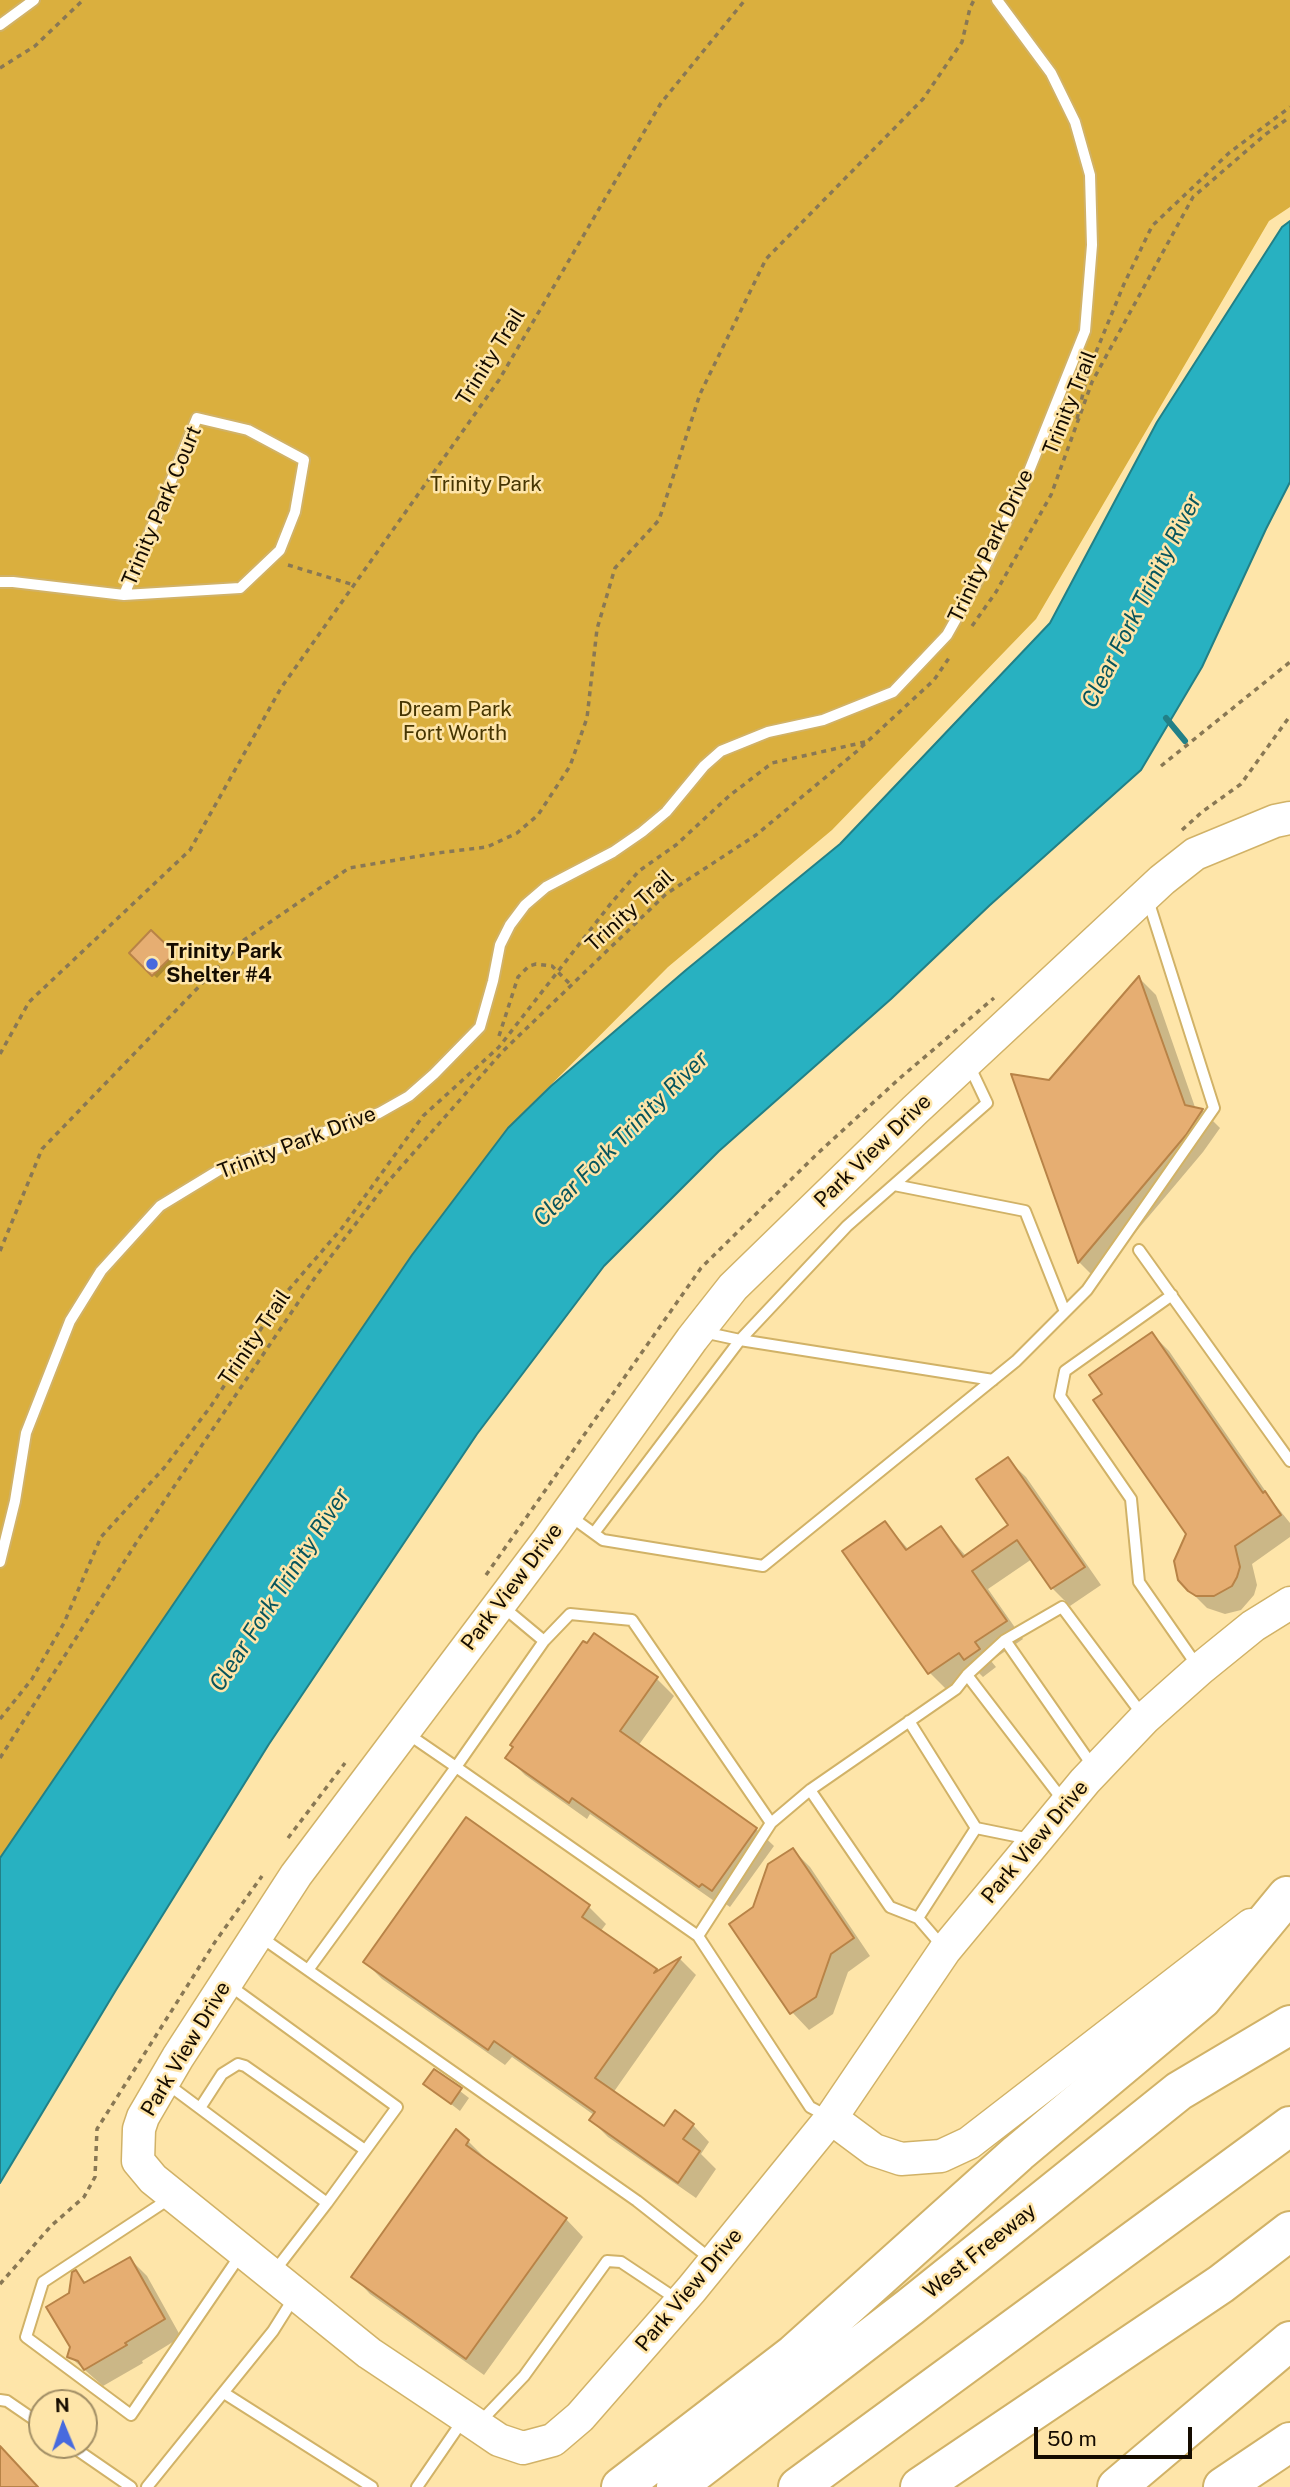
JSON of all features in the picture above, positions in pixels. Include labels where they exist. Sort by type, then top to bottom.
[{"type":"highway","points":[[621,2487],[794,2354],[1018,2153],[1202,1999],[1288,1895]]},
{"type":"highway","name":"West Freeway","points":[[676,2487],[910,2307],[1179,2091],[1290,2025]]},
{"type":"highway","points":[[798,2487],[1290,2126]]},
{"type":"highway","points":[[920,2487],[1221,2284],[1290,2231]]},
{"type":"highway","points":[[1117,2487],[1290,2341]]},
{"type":"highway","points":[[1223,2487],[1290,2442]]},
{"type":"highway","points":[[1268,2487],[1290,2466]]},
{"type":"street","name":"Park View Drive","points":[[1290,818],[1275,821],[1195,854],[1146,894],[967,1061],[733,1287],[567,1513],[489,1595],[404,1731],[296,1875],[164,2081],[139,2129],[138,2161],[153,2179],[369,2353],[499,2440],[523,2448],[553,2440],[580,2417],[680,2302],[831,2118],[945,1950],[1066,1804],[1145,1718],[1253,1626],[1290,1603]]},
{"type":"street","points":[[831,2118],[874,2150],[901,2159],[941,2156],[970,2143],[1288,1895]]},
{"type":"lane","points":[[0,25],[34,0]]},
{"type":"lane","name":"Trinity Park Drive","points":[[0,1562],[15,1501],[26,1433],[70,1321],[101,1271],[160,1206],[224,1167],[379,1113],[409,1096],[435,1074],[480,1027],[500,945],[510,925],[525,905],[546,887],[613,852],[642,832],[666,812],[704,766],[721,751],[768,732],[823,720],[893,692],[947,635],[983,571],[1060,399],[1085,331],[1091,258],[1090,175],[1075,122],[1051,73],[997,0]]},
{"type":"lane","name":"Trinity Park Court","points":[[0,582],[124,595],[240,588],[280,550],[295,512],[304,460],[248,430],[197,418],[124,595]]},
{"type":"lane","points":[[567,1513],[603,1540],[763,1566],[1016,1361],[1087,1290],[1214,1108],[1146,894]]},
{"type":"lane","points":[[594,1533],[740,1340],[847,1226],[987,1103],[967,1061]]},
{"type":"lane","points":[[894,1185],[1025,1211],[1065,1312]]},
{"type":"lane","points":[[1139,1250],[1290,1461]]},
{"type":"lane","points":[[1172,1295],[1065,1371],[1060,1396],[1130,1499],[1139,1581],[1200,1669]]},
{"type":"lane","points":[[699,1331],[740,1340],[993,1380]]},
{"type":"lane","points":[[489,1595],[544,1641]]},
{"type":"lane","points":[[698,1936],[771,1823],[810,1790],[956,1689],[967,1675],[1005,1640],[1062,1607],[1145,1718]]},
{"type":"lane","points":[[308,1970],[544,1641],[570,1614],[632,1620],[771,1823]]},
{"type":"lane","points":[[1005,1640],[1096,1770]]},
{"type":"lane","points":[[967,1675],[1066,1804]]},
{"type":"lane","points":[[909,1721],[976,1828],[1036,1840]]},
{"type":"lane","points":[[404,1731],[698,1936],[810,2107],[831,2118]]},
{"type":"lane","points":[[810,1790],[890,1907],[918,1918],[945,1950]]},
{"type":"lane","points":[[918,1918],[976,1828]]},
{"type":"lane","points":[[258,1934],[637,2201],[714,2261]]},
{"type":"lane","points":[[148,2487],[273,2331],[284,2284],[327,2203],[397,2107],[226,1983]]},
{"type":"lane","points":[[200,2108],[222,2074],[238,2064],[245,2066],[365,2150]]},
{"type":"lane","points":[[164,2081],[327,2203]]},
{"type":"lane","points":[[174,2196],[43,2282],[26,2337],[131,2415],[243,2251]]},
{"type":"lane","points":[[416,2487],[471,2421],[524,2376],[607,2261],[621,2262],[680,2302]]},
{"type":"lane","points":[[224,2393],[372,2487]]},
{"type":"lane","points":[[0,2400],[7,2401],[28,2415]]},
{"type":"lane","points":[[90,2459],[131,2487]]},
{"type":"path","points":[[0,68],[35,46],[83,0]]},
{"type":"path","name":"Trinity Trail","points":[[0,1054],[29,1002],[190,850],[281,688],[499,380],[661,103],[745,0]]},
{"type":"path","points":[[0,1251],[42,1149],[244,940],[349,868],[487,847],[517,833],[538,815],[570,766],[587,718],[597,629],[615,568],[659,520],[700,394],[766,259],[923,99],[962,42],[974,0]]},
{"type":"path","points":[[1073,434],[1087,374],[1124,284],[1152,226],[1229,153],[1290,107]]},
{"type":"path","name":"Trinity Trail","points":[[965,636],[996,592],[1051,495],[1092,382],[1193,197],[1266,134],[1290,117]]},
{"type":"path","points":[[1189,191],[1193,197]]},
{"type":"path","points":[[261,567],[289,564],[354,585]]},
{"type":"path","name":"Trinity Trail","points":[[0,1758],[138,1539],[316,1276],[386,1184],[503,1051],[666,894],[755,835],[866,742],[934,680],[949,658]]},
{"type":"path","points":[[1161,766],[1290,663]]},
{"type":"path","points":[[1241,784],[1290,716]]},
{"type":"path","points":[[0,1719],[32,1679],[64,1623],[101,1537],[164,1468],[211,1406],[279,1301],[342,1228],[423,1116],[499,1046],[639,871],[676,845],[729,796],[772,763],[866,742]]},
{"type":"path","points":[[499,1036],[515,984],[523,971],[537,964],[552,966],[572,986]]},
{"type":"path","points":[[499,1046],[503,1051]]},
{"type":"path","points":[[489,1595],[647,1346]]},
{"type":"path","points":[[281,1848],[352,1754]]},
{"type":"path","points":[[0,2284],[51,2226],[84,2197],[95,2177],[97,2129],[215,1942],[266,1870]]},
{"type":"green space","name":"Trinity Park","points":[[0,0],[1290,0],[1290,207],[1269,221],[1036,619],[832,830],[668,967],[508,1128],[412,1255],[0,1858]]},
{"type":"water","name":"Clear Fork Trinity River","points":[[1290,221],[1290,482],[1202,667],[1141,770],[990,905],[891,999],[719,1151],[604,1266],[477,1434],[269,1744],[0,2183],[0,1858],[412,1255],[508,1128],[551,1086],[686,970],[840,844],[1050,623],[1157,422],[1282,227]]},
{"type":"building","name":"Trinity Park Shelter #4","points":[[151,930],[175,953],[152,976],[129,953]]},
{"type":"building","points":[[1139,976],[1185,1105],[1203,1109],[1186,1135],[1078,1263],[1011,1074],[1049,1080]]},
{"type":"building","points":[[1152,1332],[1281,1515],[1235,1546],[1240,1567],[1237,1577],[1232,1586],[1214,1596],[1196,1596],[1178,1580],[1174,1561],[1186,1534],[1093,1400],[1102,1394],[1089,1375]]},
{"type":"building","points":[[1008,1457],[1085,1567],[1051,1589],[1017,1540],[972,1571],[1007,1621],[975,1642],[980,1649],[964,1660],[959,1653],[928,1674],[842,1551],[885,1521],[906,1550],[941,1526],[963,1557],[1008,1525],[976,1479]]},
{"type":"building","points":[[594,1633],[658,1677],[620,1731],[757,1828],[712,1891],[702,1884],[699,1887],[572,1798],[569,1803],[505,1758],[513,1747],[510,1745],[583,1641],[587,1643]]},
{"type":"building","points":[[466,1817],[590,1905],[582,1917],[657,1969],[654,1973],[681,1957],[595,2078],[664,2126],[675,2110],[694,2124],[683,2139],[700,2151],[678,2183],[589,2120],[595,2112],[494,2041],[488,2050],[363,1962]]},
{"type":"building","points":[[793,1848],[854,1938],[831,1954],[816,1997],[790,2014],[729,1924],[753,1907],[768,1864]]},
{"type":"building","points":[[434,2069],[462,2088],[451,2104],[423,2084]]},
{"type":"building","points":[[456,2129],[469,2140],[466,2145],[567,2218],[466,2359],[351,2277]]},
{"type":"building","points":[[130,2257],[165,2319],[84,2370],[78,2361],[67,2357],[70,2347],[46,2307],[69,2293],[72,2272],[76,2270],[84,2283]]},
{"type":"building","points":[[0,2446],[38,2487],[0,2487]]},
{"type":"waterway","points":[[1166,718],[1185,741]]},
{"type":"place","name":"Trinity Park Shelter #4","points":[[152,964]]},
{"type":"park label","name":"Dream Park Fort Worth","points":[[455,722]]}]
